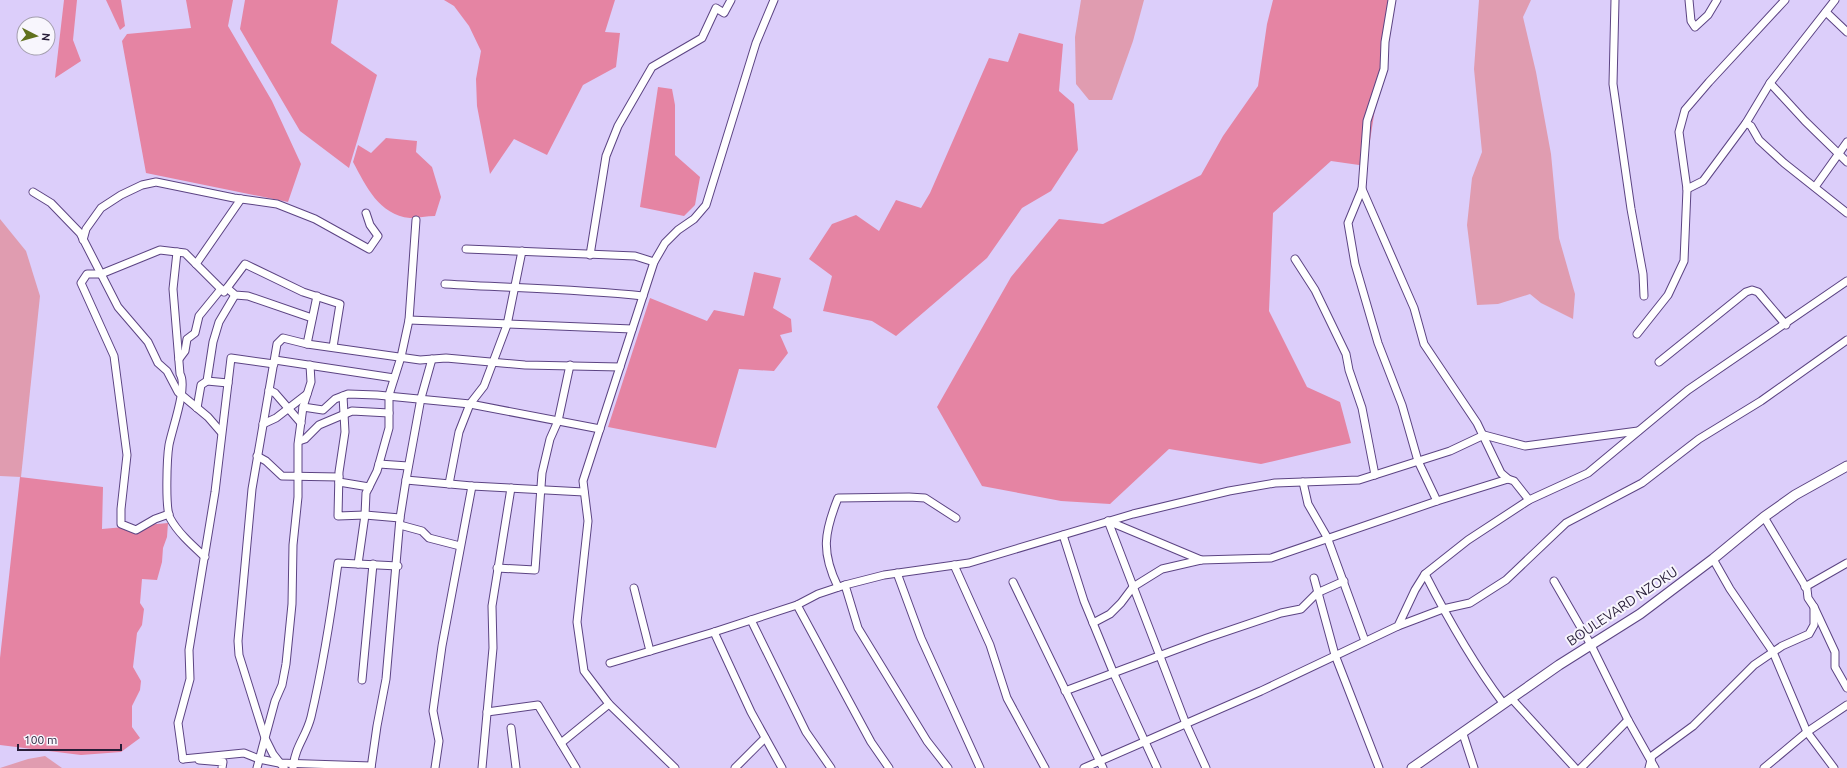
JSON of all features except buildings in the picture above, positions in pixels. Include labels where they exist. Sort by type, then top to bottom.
[{"type":"street","points":[[590,255],[606,156],[618,126],[652,67],[702,38],[716,8],[724,13],[731,0]]},
{"type":"street","points":[[672,767],[609,704],[584,670],[577,622],[588,521],[583,481],[654,262],[665,243],[678,230],[694,219],[706,205],[756,43],[774,0]]},
{"type":"street","points":[[1392,0],[1385,42],[1384,69],[1367,121],[1362,189],[1348,224],[1355,264],[1378,343],[1402,405],[1418,461],[1437,501]]},
{"type":"street","points":[[1615,0],[1613,84],[1631,209],[1643,274],[1644,296]]},
{"type":"street","points":[[1689,0],[1691,21],[1696,27],[1708,15],[1717,0]]},
{"type":"street","points":[[1638,334],[1668,295],[1684,261],[1687,189],[1679,132],[1685,110],[1708,82],[1785,0]]},
{"type":"street","points":[[1687,189],[1703,181],[1746,123],[1770,83],[1835,0]]},
{"type":"street","points":[[1826,12],[1847,32]]},
{"type":"street","points":[[1770,83],[1805,121],[1847,162]]},
{"type":"street","points":[[1746,123],[1751,126],[1759,140],[1847,214]]},
{"type":"street","points":[[1815,187],[1847,142]]},
{"type":"street","points":[[84,240],[86,229],[101,208],[121,195],[142,185],[156,182],[283,207],[315,219],[369,249],[378,236],[370,225],[366,213]]},
{"type":"street","points":[[1362,189],[1414,308],[1424,344],[1484,436],[1502,473],[1508,480]]},
{"type":"street","points":[[33,192],[51,203],[80,233],[118,307],[148,342],[158,363],[168,371],[181,394],[221,432]]},
{"type":"street","points":[[196,264],[241,199]]},
{"type":"street","points":[[358,564],[365,515],[366,493],[379,464],[389,428],[389,395],[401,357],[409,320],[416,220]]},
{"type":"street","points":[[466,249],[634,256],[654,262]]},
{"type":"street","points":[[170,514],[155,519],[136,530],[121,524],[121,509],[127,455],[114,356],[81,283],[87,274],[101,274],[160,250],[185,253],[224,288],[236,295],[248,296],[312,318]]},
{"type":"street","points":[[449,484],[459,432],[470,404],[484,386],[507,325],[522,251]]},
{"type":"street","points":[[177,252],[173,289],[180,374],[183,378],[181,404],[176,413],[169,446],[167,497],[170,517],[190,544],[205,557]]},
{"type":"street","points":[[1295,259],[1318,296],[1346,354],[1349,370],[1362,408],[1375,474]]},
{"type":"street","points":[[179,359],[185,351],[187,339],[195,334],[199,316],[245,264],[271,278],[340,304],[333,347]]},
{"type":"street","points":[[1398,626],[1415,590],[1425,574],[1468,540],[1529,500],[1588,473],[1688,390],[1786,325],[1847,281]]},
{"type":"street","points":[[445,284],[514,289],[593,291],[643,296]]},
{"type":"street","points":[[1659,362],[1746,292],[1752,290],[1758,292],[1786,325]]},
{"type":"street","points":[[207,381],[213,342],[219,322],[236,295]]},
{"type":"street","points":[[307,344],[317,296]]},
{"type":"street","points":[[409,320],[632,330]]},
{"type":"street","points":[[281,766],[265,738],[238,652],[248,520],[257,456],[277,344],[283,338],[307,344],[401,357],[432,359],[446,358],[525,365],[620,367]]},
{"type":"street","points":[[1084,768],[1101,765],[1144,742],[1261,691],[1398,626],[1443,609],[1470,603],[1506,580],[1566,523],[1642,483],[1699,439],[1761,400],[1847,340]]},
{"type":"street","points":[[183,759],[178,723],[190,679],[189,650],[205,557],[231,358],[310,365],[394,378]]},
{"type":"street","points":[[183,759],[244,753],[281,766],[371,767],[386,679],[398,566],[400,521],[408,466],[420,398],[432,359]]},
{"type":"street","points":[[257,768],[275,701],[282,685],[286,664],[292,604],[293,545],[298,497],[299,441],[303,407],[311,382],[310,365]]},
{"type":"street","points":[[497,568],[535,570],[542,491],[542,473],[550,439],[558,421],[570,365]]},
{"type":"street","points":[[197,408],[201,385],[207,381],[228,383]]},
{"type":"street","points":[[269,390],[275,393],[289,407],[301,423]]},
{"type":"street","points":[[263,424],[276,418],[307,394]]},
{"type":"street","points":[[303,407],[323,410],[335,399],[348,394],[389,395],[470,404],[600,429]]},
{"type":"street","points":[[343,396],[345,432],[339,480],[338,516],[365,515],[400,521],[422,531],[429,538],[460,546]]},
{"type":"street","points":[[299,441],[305,439],[319,425],[352,411],[389,413]]},
{"type":"street","points":[[610,663],[714,632],[797,605],[818,594],[842,586],[897,573],[969,563],[1108,521],[1229,491],[1275,484],[1359,480],[1450,451],[1484,436],[1525,446],[1638,431]]},
{"type":"street","points":[[257,456],[266,461],[282,476],[339,480],[369,487]]},
{"type":"street","points":[[379,464],[408,466]]},
{"type":"street","name":"BOULEVARD NZOKU","points":[[1412,768],[1463,734],[1511,698],[1640,614],[1713,559],[1764,517],[1795,495],[1846,468]]},
{"type":"street","points":[[406,480],[542,491],[584,492]]},
{"type":"street","points":[[1094,623],[1110,614],[1121,604],[1133,587],[1162,569],[1201,560],[1271,558],[1326,537],[1508,480],[1514,481],[1529,500]]},
{"type":"street","points":[[1303,482],[1308,504],[1326,537],[1366,641]]},
{"type":"street","points":[[435,768],[439,741],[433,711],[442,646],[472,486]]},
{"type":"street","points":[[482,768],[493,648],[492,606],[511,488]]},
{"type":"street","points":[[948,768],[928,741],[858,628],[826,544],[827,529],[838,498],[925,498],[956,518]]},
{"type":"street","points":[[1764,517],[1805,586],[1810,601],[1835,652],[1835,667],[1847,688]]},
{"type":"street","points":[[1108,521],[1201,560]]},
{"type":"street","points":[[1108,521],[1159,656],[1186,724],[1206,768]]},
{"type":"street","points":[[1063,534],[1084,602],[1114,674],[1157,768]]},
{"type":"street","points":[[1713,559],[1730,589],[1773,652],[1807,732],[1834,768]]},
{"type":"street","points":[[293,766],[296,748],[308,728],[324,663],[338,563],[398,566]]},
{"type":"street","points":[[1805,586],[1847,563]]},
{"type":"street","points":[[362,680],[373,564]]},
{"type":"street","points":[[954,565],[990,645],[1007,698],[1045,768]]},
{"type":"street","points":[[897,573],[921,638],[976,764],[980,768]]},
{"type":"street","points":[[1425,574],[1443,609],[1480,671],[1503,704]]},
{"type":"street","points":[[1314,578],[1335,655],[1378,768]]},
{"type":"street","points":[[1065,690],[1114,674],[1206,638],[1281,613],[1301,608],[1317,593],[1344,581]]},
{"type":"street","points":[[1554,581],[1591,645],[1628,720],[1655,768]]},
{"type":"street","points":[[1013,582],[1101,765]]},
{"type":"street","points":[[634,588],[650,651]]},
{"type":"street","points":[[797,605],[871,742],[889,768]]},
{"type":"street","points":[[1649,768],[1650,759],[1652,756],[1693,726],[1754,665],[1782,646],[1808,634],[1814,625],[1814,607]]},
{"type":"street","points":[[751,620],[806,732],[831,768]]},
{"type":"street","points":[[714,632],[751,712],[782,768]]},
{"type":"street","points":[[1511,698],[1575,768]]},
{"type":"street","points":[[561,742],[609,704]]},
{"type":"street","points":[[487,712],[538,705],[576,768]]},
{"type":"street","points":[[1764,768],[1807,732],[1847,705]]},
{"type":"street","points":[[1580,768],[1628,720]]},
{"type":"street","points":[[511,728],[516,768]]},
{"type":"street","points":[[1463,734],[1474,768]]},
{"type":"street","points":[[735,768],[765,738]]},
{"type":"street","points":[[183,759],[223,762],[222,768]]},
{"type":"shaded area","points":[[64,0],[77,0],[73,40],[81,61],[55,78]]},
{"type":"shaded area","points":[[106,0],[121,0],[125,26],[120,30]]},
{"type":"shaded area","points":[[186,0],[233,0],[228,26],[272,101],[301,164],[288,202],[146,173],[122,41],[127,34],[191,28]]},
{"type":"shaded area","points":[[245,0],[338,0],[331,43],[377,75],[349,168],[300,131],[240,29]]},
{"type":"shaded area","points":[[444,0],[615,0],[605,32],[620,33],[616,67],[583,85],[547,155],[514,139],[490,174],[477,106],[476,79],[481,51],[469,26],[454,6]]},
{"type":"shaded area","points":[[1081,0],[1144,0],[1133,41],[1112,100],[1089,100],[1076,84],[1075,37]]},
{"type":"shaded area","points":[[1273,0],[1392,0],[1366,166],[1331,161],[1273,213],[1269,311],[1307,387],[1340,402],[1351,443],[1261,464],[1169,449],[1110,504],[1061,501],[982,486],[937,407],[1011,277],[1059,219],[1103,224],[1201,175],[1223,136],[1258,86],[1267,24]]},
{"type":"shaded area","points":[[1479,0],[1531,0],[1523,17],[1536,72],[1551,154],[1559,238],[1575,294],[1573,319],[1541,303],[1530,294],[1498,304],[1477,305],[1467,225],[1472,178],[1482,152],[1474,69]]},
{"type":"shaded area","points":[[1019,33],[1063,44],[1059,91],[1074,104],[1078,150],[1051,191],[1022,208],[987,258],[896,336],[872,321],[823,311],[832,276],[809,259],[832,224],[856,215],[879,231],[896,200],[921,208],[930,193],[989,58],[1008,62]]},
{"type":"shaded area","points":[[658,87],[672,89],[675,105],[675,155],[700,177],[695,205],[684,216],[640,207]]},
{"type":"shaded area","points":[[386,138],[417,141],[416,152],[432,167],[441,197],[435,216],[410,218],[399,216],[382,205],[375,198],[363,180],[353,162],[358,145],[371,153]]},
{"type":"shaded area","points":[[0,219],[26,251],[40,296],[21,477],[0,476]]},
{"type":"shaded area","points":[[754,272],[781,278],[773,308],[791,319],[792,332],[780,335],[788,353],[774,371],[739,369],[716,448],[608,427],[650,298],[707,321],[714,310],[744,316]]},
{"type":"shaded area","points":[[20,477],[103,487],[102,529],[168,523],[167,537],[163,548],[162,562],[157,580],[142,579],[140,603],[144,609],[142,625],[137,633],[133,667],[141,681],[140,690],[132,706],[132,727],[140,738],[121,752],[81,755],[0,745],[0,658]]},
{"type":"shaded area","points":[[45,756],[62,768],[0,768],[28,759]]}]
